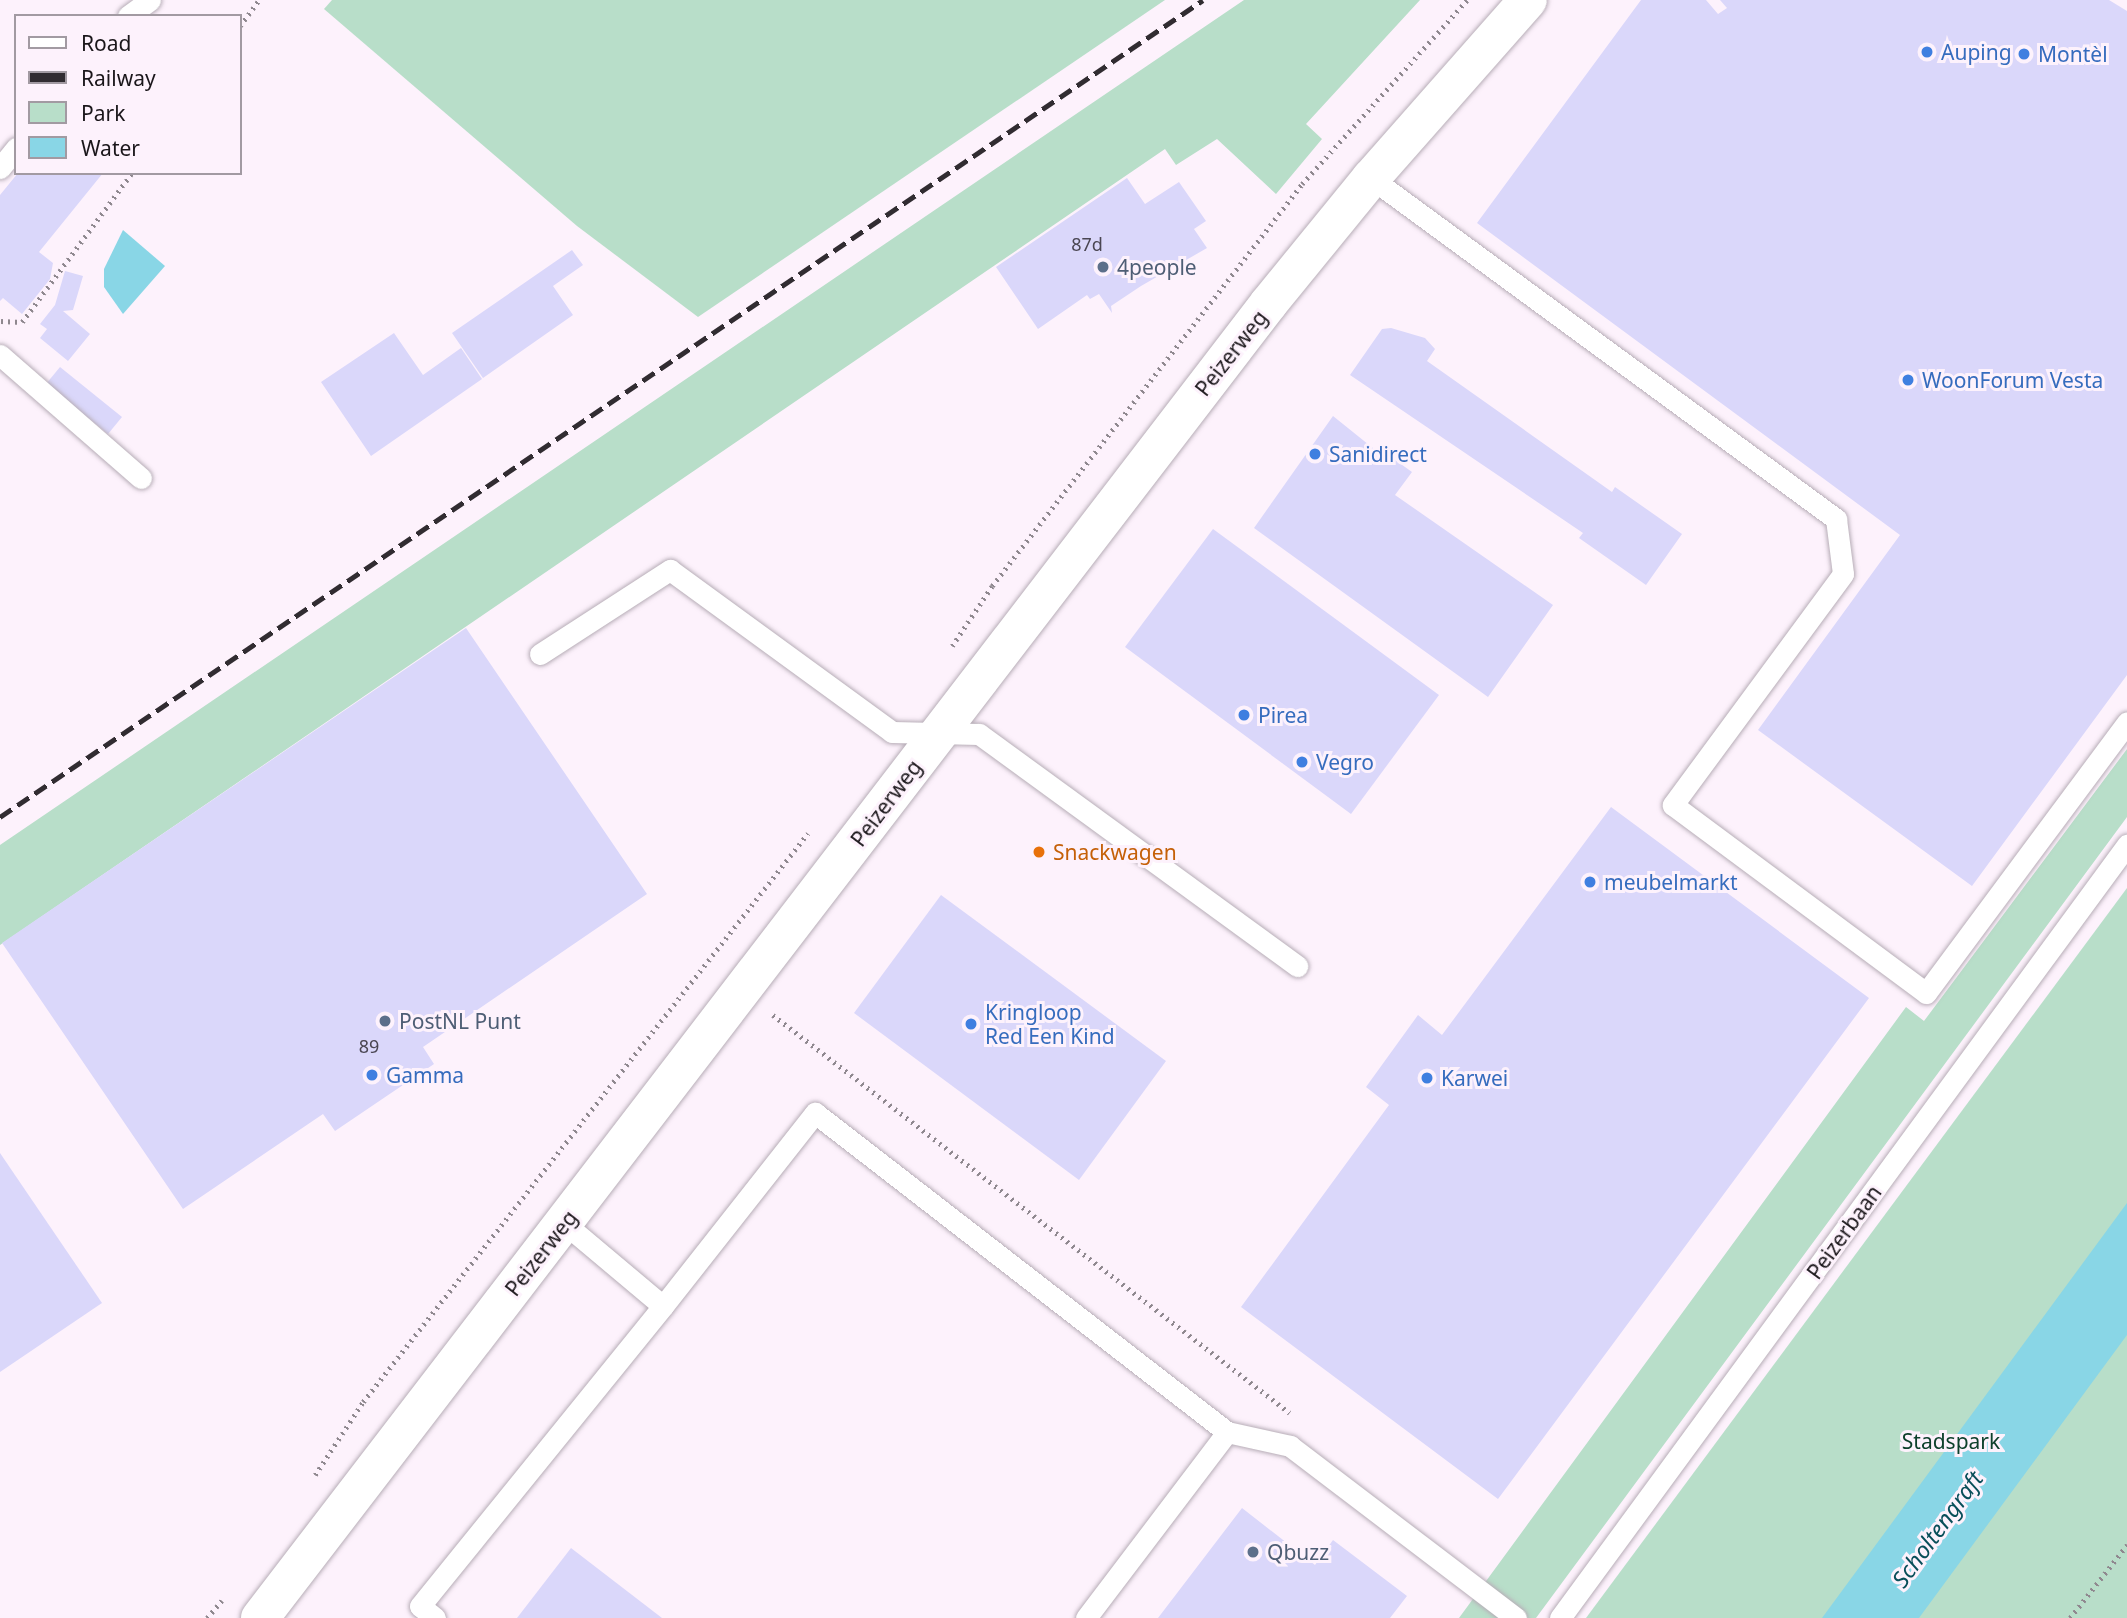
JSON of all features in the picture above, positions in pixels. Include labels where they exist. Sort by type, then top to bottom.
[{"type":"street","name":"Peizerweg","points":[[260,1618],[940,733],[1371,178],[1528,0]]},
{"type":"lane","points":[[131,14],[150,0]]},
{"type":"lane","points":[[0,168],[14,150]]},
{"type":"lane","points":[[1371,178],[1836,519],[1843,575],[1673,805],[1926,993],[2127,722]]},
{"type":"lane","points":[[0,355],[141,478]]},
{"type":"lane","points":[[540,654],[670,570],[892,732],[979,734],[1297,966]]},
{"type":"lane","name":"Peizerbaan","points":[[1560,1618],[2127,845]]},
{"type":"lane","points":[[435,1618],[420,1606],[663,1306],[814,1113],[1227,1432],[1290,1446],[1516,1618]]},
{"type":"lane","points":[[564,1223],[663,1306]]},
{"type":"lane","points":[[1086,1618],[1227,1432]]},
{"type":"path","points":[[242,23],[259,0]]},
{"type":"path","points":[[947,652],[992,586],[1302,184],[1466,0]]},
{"type":"path","points":[[0,321],[22,322],[130,175]]},
{"type":"path","points":[[311,1482],[363,1402],[768,878],[811,829]]},
{"type":"path","points":[[774,1016],[1293,1415]]},
{"type":"path","points":[[2070,1618],[2127,1545]]},
{"type":"path","points":[[207,1618],[224,1598]]},
{"type":"green space","points":[[332,0],[1165,0],[698,317],[577,226],[324,9]]},
{"type":"green space","points":[[1244,0],[1420,0],[1306,124],[1322,139],[1276,194],[1217,139],[1176,165],[1165,149],[0,945],[0,845]]},
{"type":"green space","points":[[2127,749],[2127,817],[1536,1618],[1459,1618],[1906,1007],[1924,1021]]},
{"type":"green space","name":"Stadspark","points":[[2127,888],[2127,1618],[1586,1618]]},
{"type":"water","points":[[123,230],[165,266],[123,314],[104,287],[104,269]]},
{"type":"water","name":"Scholtengraft","points":[[2127,1203],[2127,1335],[1919,1618],[1822,1618]]},
{"type":"building","name":"WoonForum Vesta","points":[[1641,0],[1706,0],[1718,14],[1727,8],[1720,0],[2109,0],[2127,11],[2127,675],[1972,886],[1758,730],[1900,535],[1477,223]]},
{"type":"building","points":[[16,175],[101,175],[39,252],[53,263],[50,279],[22,314],[3,298],[0,301],[0,195]]},
{"type":"building","points":[[1127,178],[1145,204],[1179,182],[1206,221],[1194,229],[1207,248],[1111,306],[1112,313],[1099,294],[1090,299],[1087,295],[1038,329],[996,267]]},
{"type":"building","points":[[572,250],[583,265],[553,286],[573,315],[483,378],[452,333]]},
{"type":"building","points":[[65,271],[83,276],[73,310],[63,311],[90,334],[68,361],[40,338],[47,329],[40,324],[55,305]]},
{"type":"building","points":[[1391,328],[1425,338],[1435,349],[1427,361],[1612,492],[1615,487],[1682,534],[1646,585],[1579,538],[1583,533],[1350,375],[1382,329]]},
{"type":"building","points":[[394,333],[423,375],[461,348],[482,379],[371,456],[321,382]]},
{"type":"building","points":[[60,367],[122,417],[108,434],[46,384]]},
{"type":"building","points":[[1333,416],[1389,461],[1391,457],[1412,472],[1395,495],[1553,605],[1488,697],[1254,528]]},
{"type":"building","points":[[1213,529],[1439,695],[1351,814],[1125,647]]},
{"type":"building","points":[[466,628],[647,894],[423,1047],[434,1064],[335,1131],[323,1114],[183,1209],[2,943]]},
{"type":"building","points":[[1611,807],[1869,998],[1498,1499],[1241,1307],[1389,1105],[1366,1087],[1418,1015],[1442,1035]]},
{"type":"building","points":[[941,895],[1166,1061],[1079,1180],[854,1013]]},
{"type":"building","points":[[0,1153],[102,1303],[0,1372]]},
{"type":"building","name":"Qbuzz","points":[[1242,1508],[1315,1565],[1333,1540],[1407,1596],[1390,1618],[1158,1618]]},
{"type":"building","points":[[571,1548],[662,1618],[517,1618]]},
{"type":"railway","points":[[0,817],[1203,0]]},
{"type":"place","name":"Auping","points":[[1927,52]]},
{"type":"place","name":"Montèl","points":[[2024,54]]},
{"type":"place","name":"4people","points":[[1103,267]]},
{"type":"place","name":"WoonForum Vesta","points":[[1908,380]]},
{"type":"place","name":"Sanidirect","points":[[1315,454]]},
{"type":"place","name":"Pirea","points":[[1244,715]]},
{"type":"place","name":"Vegro","points":[[1302,762]]},
{"type":"place","name":"Snackwagen","points":[[1039,852]]},
{"type":"place","name":"meubelmarkt","points":[[1590,882]]},
{"type":"place","name":"PostNL Punt","points":[[385,1021]]},
{"type":"place","name":"Kringloop Red Een Kind","points":[[971,1024]]},
{"type":"place","name":"Gamma","points":[[372,1075]]},
{"type":"place","name":"Karwei","points":[[1427,1078]]},
{"type":"place","name":"Qbuzz","points":[[1253,1552]]}]
